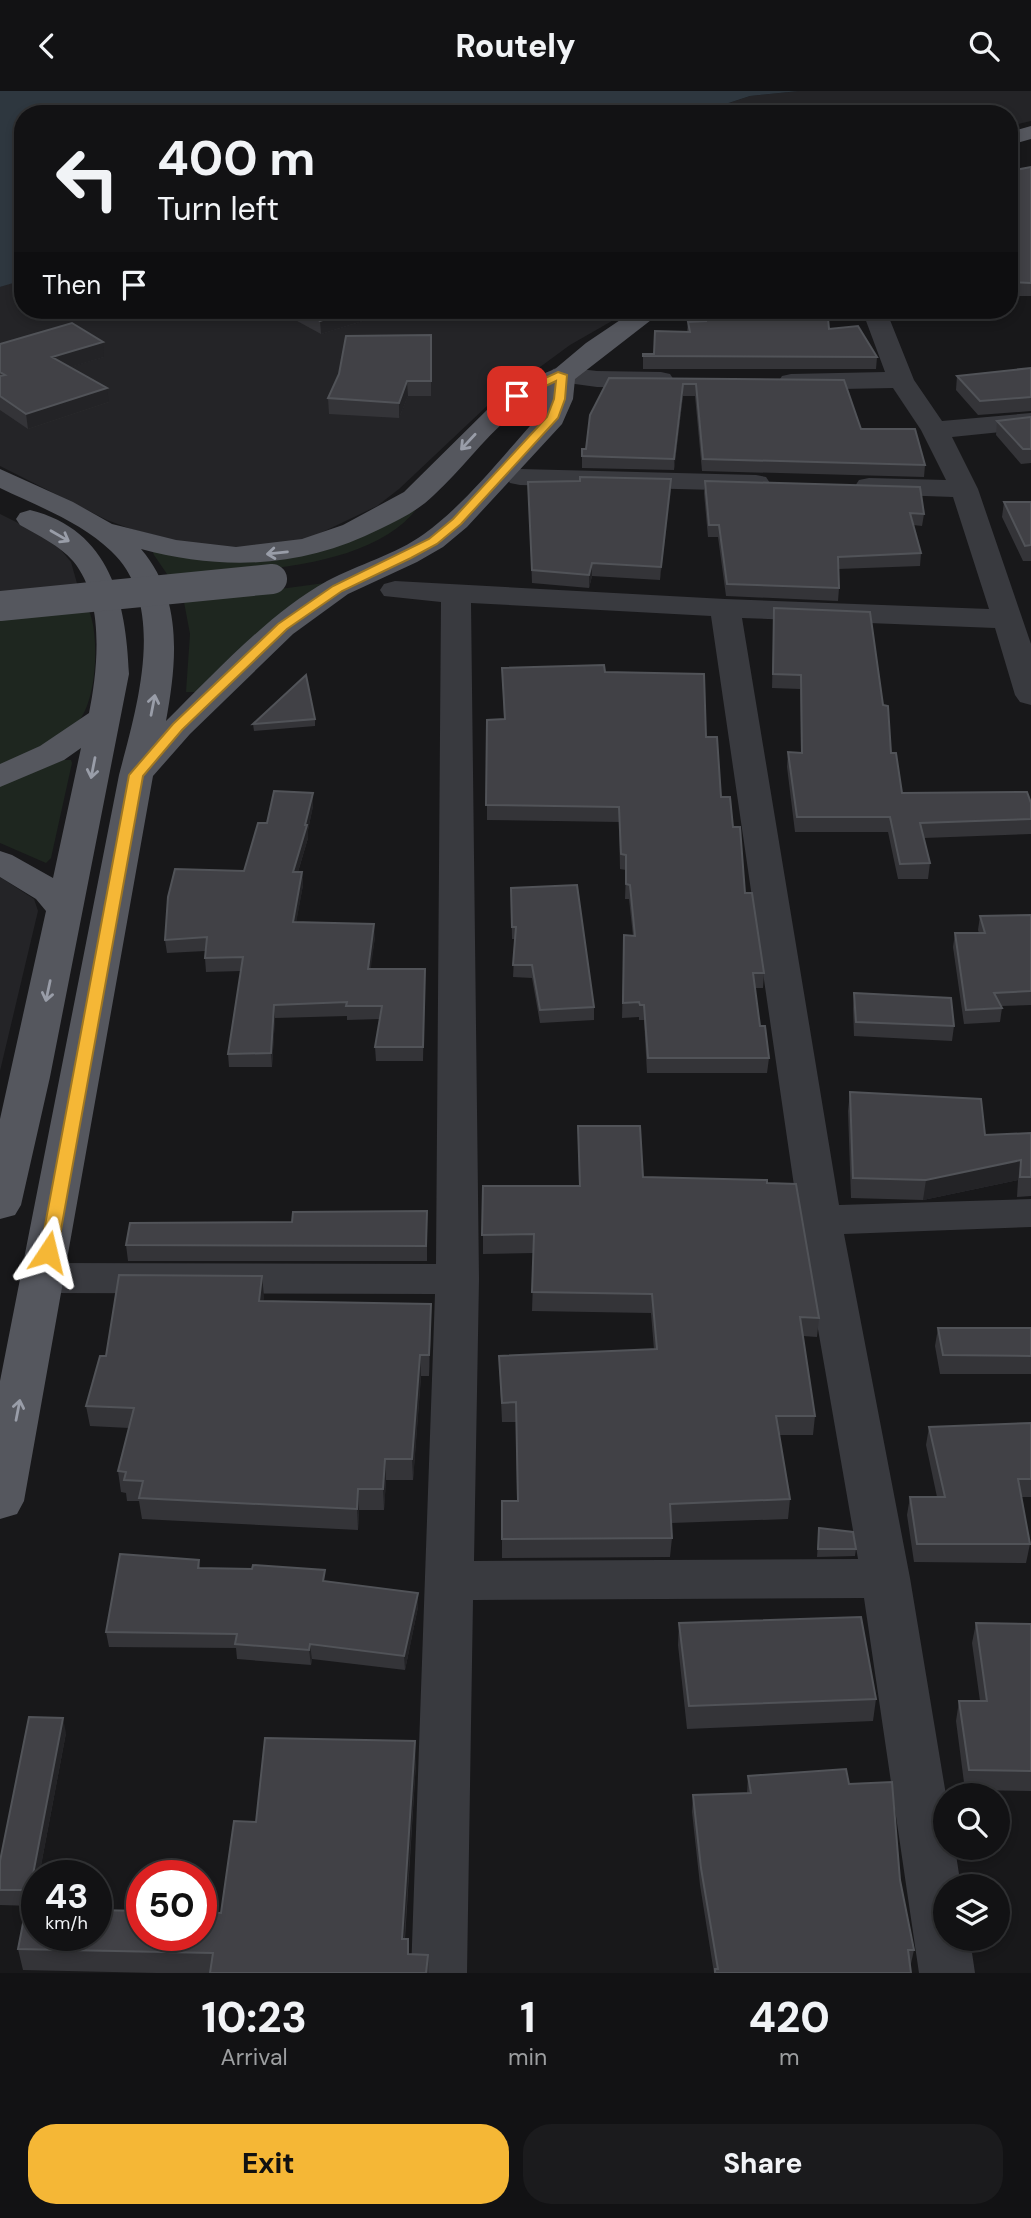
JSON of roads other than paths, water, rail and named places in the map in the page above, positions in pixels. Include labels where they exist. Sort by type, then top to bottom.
[{"type":"main road","points":[[0,606],[272,579],[349,561],[404,537],[445,501],[562,375],[638,319]]},
{"type":"main road","points":[[0,477],[104,531],[186,551],[222,555],[280,554],[319,546],[354,532],[405,504],[424,490],[492,417],[517,396],[562,375]]},
{"type":"main road","points":[[136,775],[178,727],[282,627],[337,588],[407,556],[433,541],[457,521],[552,418],[560,399],[562,375]]},
{"type":"main road","points":[[0,503],[72,543],[88,560],[108,609],[114,674],[30,1077],[0,1205]]},
{"type":"main road","points":[[0,1501],[44,1278],[136,775],[153,706],[160,656],[158,620],[146,579],[138,562],[104,531]]},
{"type":"main road","points":[[0,777],[52,753],[103,719]]},
{"type":"main road","points":[[0,862],[49,891],[65,911]]},
{"type":"street","points":[[877,319],[901,380],[935,430],[964,489],[1013,604],[1031,695]]},
{"type":"street","points":[[562,375],[597,379],[691,380]]},
{"type":"street","points":[[772,382],[901,380]]},
{"type":"street","points":[[935,430],[1031,421]]},
{"type":"street","points":[[520,477],[784,484]]},
{"type":"street","points":[[839,485],[964,489]]},
{"type":"street","points":[[395,590],[724,608],[1013,604]]},
{"type":"street","points":[[439,1973],[457,1279],[456,594]]},
{"type":"street","points":[[724,608],[820,1220],[886,1578],[947,1973]]},
{"type":"street","points":[[820,1220],[1031,1213]]},
{"type":"street","points":[[44,1278],[457,1279]]},
{"type":"street","points":[[449,1581],[886,1578]]}]
